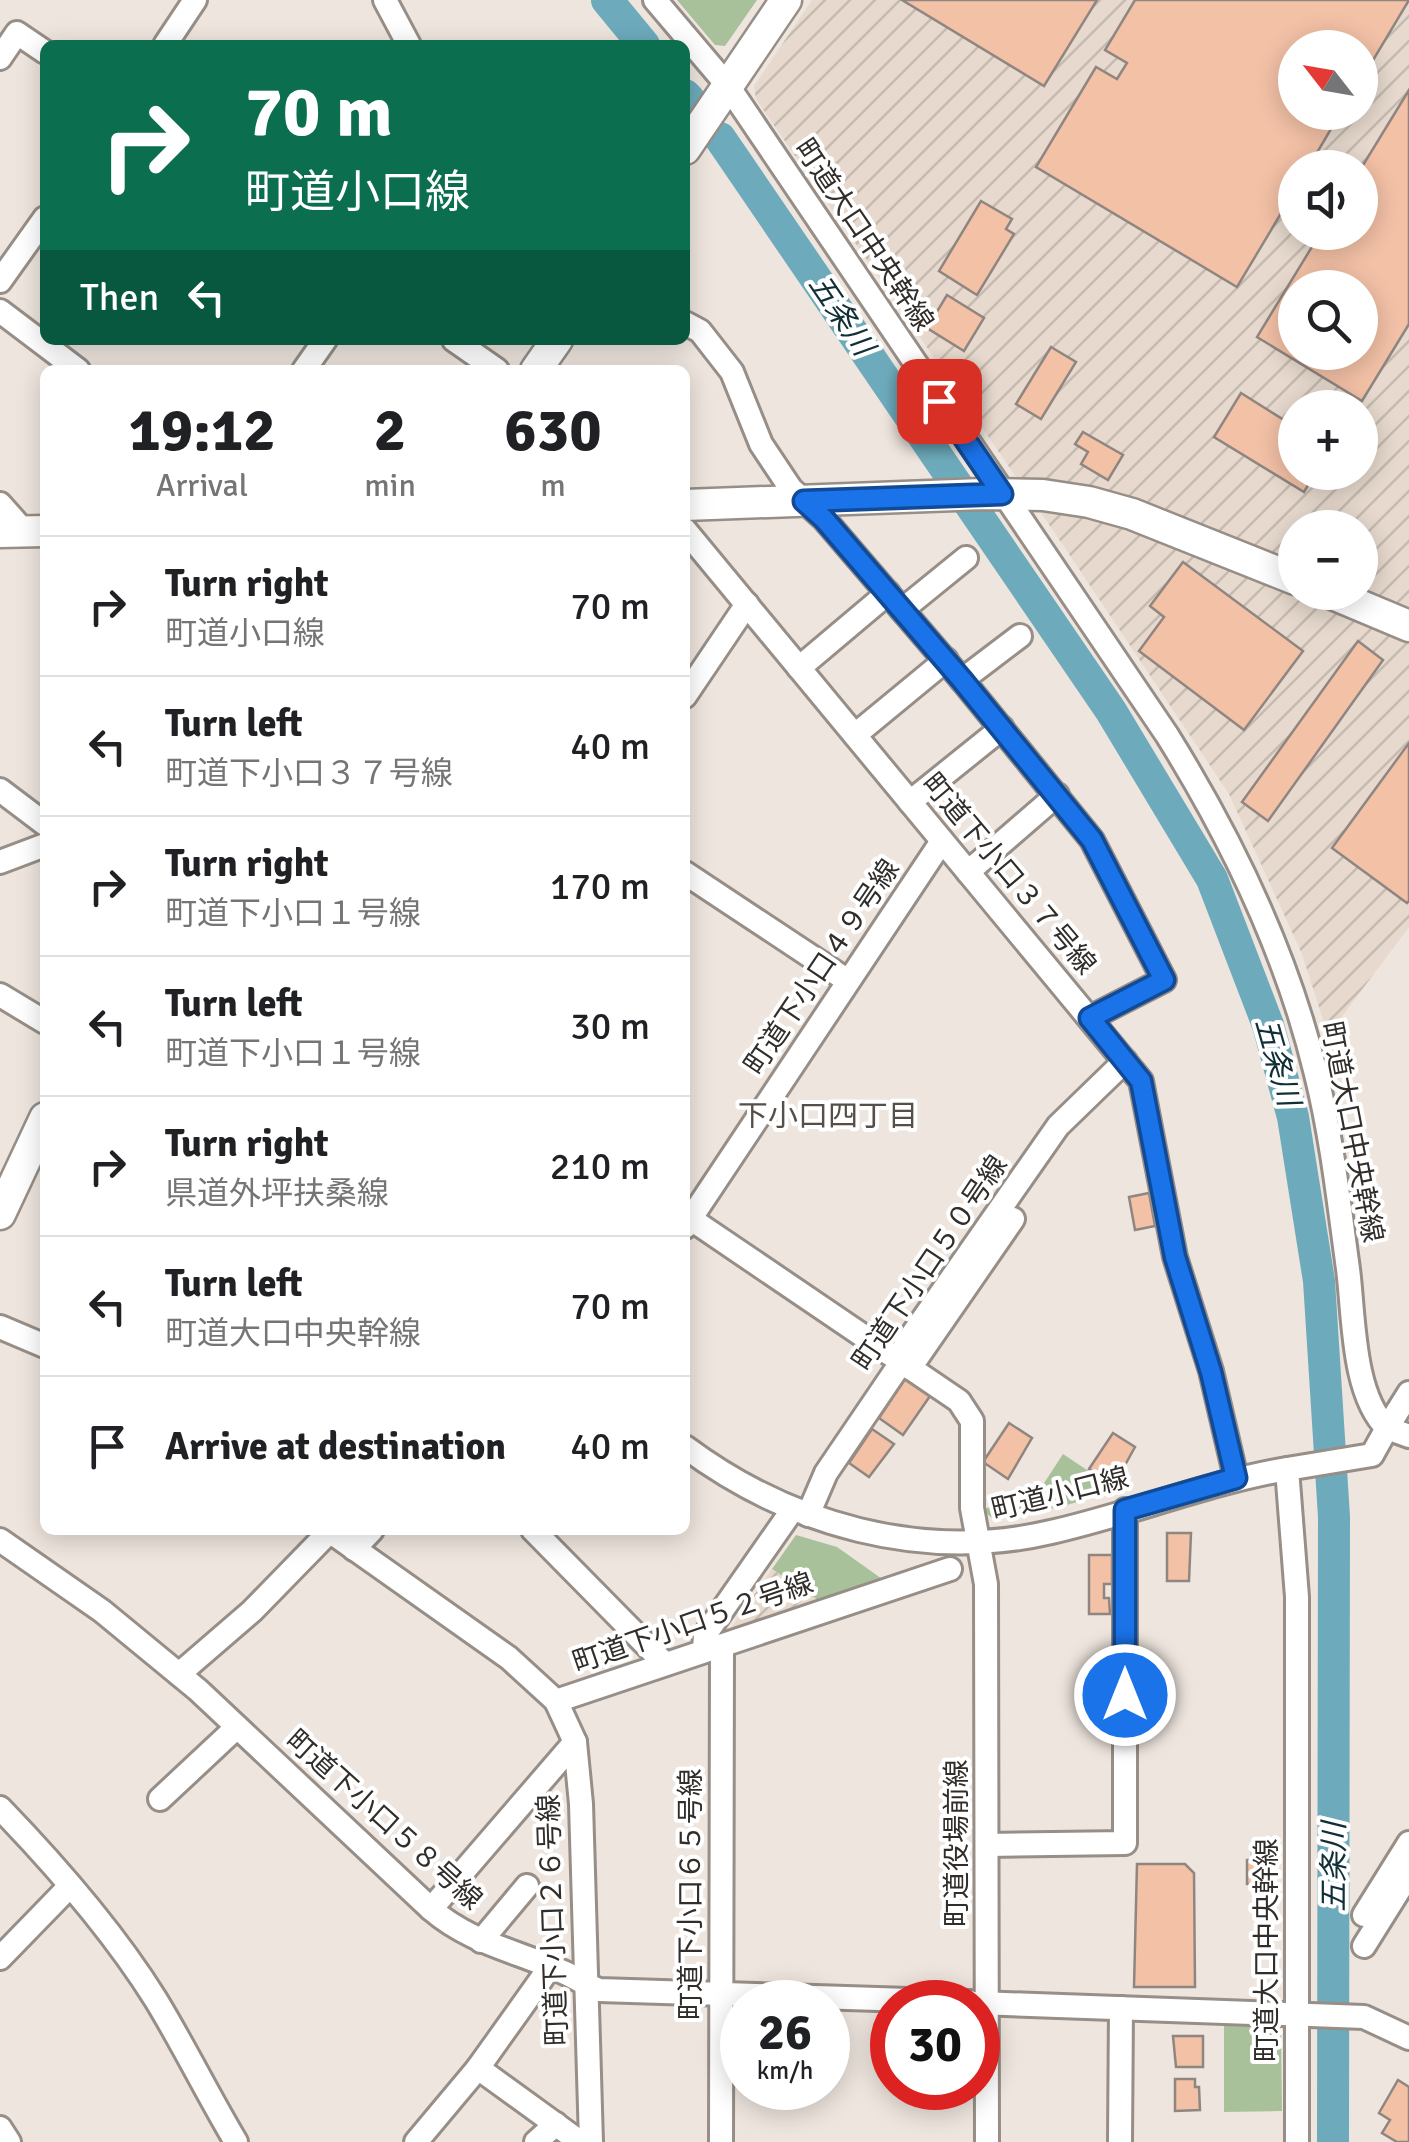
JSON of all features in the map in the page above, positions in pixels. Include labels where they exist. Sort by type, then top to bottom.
[{"type":"main road","points":[[690,142],[786,0]]},
{"type":"main road","points":[[690,505],[993,494],[1066,498],[1122,511],[1278,572]]},
{"type":"main road","points":[[1371,610],[1409,626]]},
{"type":"main road","points":[[0,1214],[40,1137]]},
{"type":"street","points":[[167,40],[195,0]]},
{"type":"street","points":[[384,0],[406,40]]},
{"type":"street","name":"町道大口中央幹線","points":[[656,0],[685,40]]},
{"type":"street","points":[[0,58],[17,33],[40,49]]},
{"type":"street","name":"町道大口中央幹線","points":[[690,47],[993,494],[1174,746],[1224,833],[1271,934],[1304,1028],[1325,1118],[1362,1380],[1377,1418],[1398,1432]]},
{"type":"street","points":[[1,277],[40,225]]},
{"type":"street","points":[[0,311],[40,341]]},
{"type":"street","points":[[690,327],[700,332],[732,372],[761,444],[791,489],[824,519],[946,660],[1092,840],[1164,980],[1090,1018]]},
{"type":"street","points":[[45,345],[71,365]]},
{"type":"street","points":[[461,345],[490,365]]},
{"type":"street","points":[[0,504],[23,531]]},
{"type":"street","name":"町道下小口３７号線","points":[[690,536],[1141,1081],[1175,1257],[1211,1372],[1236,1478]]},
{"type":"street","points":[[799,668],[966,558]]},
{"type":"street","points":[[690,663],[742,598]]},
{"type":"street","points":[[690,687],[742,598]]},
{"type":"street","points":[[962,680],[1020,636]]},
{"type":"street","points":[[854,735],[946,660]]},
{"type":"street","points":[[910,802],[1002,728]]},
{"type":"street","points":[[0,790],[40,820]]},
{"type":"street","points":[[968,872],[1057,796]]},
{"type":"street","name":"町道下小口４９号線","points":[[690,1216],[942,840]]},
{"type":"street","points":[[0,862],[40,847]]},
{"type":"street","points":[[690,876],[848,982]]},
{"type":"street","points":[[0,995],[40,1019]]},
{"type":"street","points":[[904,1364],[1070,1135],[1129,1067]]},
{"type":"street","name":"町道下小口５０号線","points":[[713,1648],[704,1635],[800,1512],[898,1367],[904,1364],[905,1345],[1058,1126],[1129,1067]]},
{"type":"street","name":"町道役場前線","points":[[690,1222],[959,1401],[972,1421],[972,1508],[986,1584],[986,1844],[979,1980]]},
{"type":"street","points":[[0,1328],[40,1344]]},
{"type":"street","points":[[1295,1467],[1372,1455],[1398,1432],[1409,1393]]},
{"type":"street","name":"町道小口線","points":[[690,1451],[756,1494],[800,1512],[889,1537],[942,1544],[979,1544],[1056,1532],[1236,1478],[1295,1467]]},
{"type":"street","name":"町道大口中央幹線","points":[[1295,1467],[1303,2015],[1298,2142]]},
{"type":"street","points":[[986,1844],[1125,1844],[1125,1510]]},
{"type":"street","points":[[180,1674],[252,1611],[325,1535]]},
{"type":"street","name":"町道下小口５２号線","points":[[334,1535],[509,1658],[556,1701],[950,1569]]},
{"type":"street","points":[[354,1550],[368,1535]]},
{"type":"street","points":[[538,1535],[665,1664]]},
{"type":"street","name":"町道下小口５８号線","points":[[0,1540],[102,1610],[180,1674],[453,1927],[599,1990],[720,1994]]},
{"type":"street","name":"町道下小口６５号線","points":[[713,1648],[721,1980]]},
{"type":"street","name":"町道下小口２６号線","points":[[556,1701],[574,1742],[585,1864],[591,2142]]},
{"type":"street","points":[[160,1799],[237,1727]]},
{"type":"street","points":[[432,1909],[574,1742]]},
{"type":"street","points":[[0,1808],[70,1886],[156,2000],[236,2142]]},
{"type":"street","points":[[1364,1916],[1409,1843]]},
{"type":"street","points":[[1364,1946],[1409,1874]]},
{"type":"street","points":[[0,1958],[70,1886]]},
{"type":"street","points":[[481,1941],[527,1886]]},
{"type":"street","points":[[416,2142],[478,2068],[550,1967]]},
{"type":"street","name":"町道下小口５８号線","points":[[1000,2004],[1361,2016],[1409,2038]]},
{"type":"street","points":[[1120,2142],[1121,2008]]},
{"type":"street","points":[[478,2068],[580,2142]]},
{"type":"street","name":"町道下小口６５号線","points":[[722,2110],[722,2142]]},
{"type":"street","name":"町道役場前線","points":[[984,2110],[986,2142]]},
{"type":"street","points":[[536,2142],[556,2124]]},
{"type":"street","points":[[0,2128],[9,2142]]},
{"type":"shaded area","points":[[812,0],[1409,0],[1409,927],[1328,1035],[1302,954],[1229,794],[756,99],[754,86]]},
{"type":"shaded area","points":[[772,1569],[821,1602],[727,1634]]},
{"type":"green space","points":[[677,0],[757,0],[725,46],[715,45]]},
{"type":"green space","points":[[1063,1454],[1117,1490],[1055,1508],[1008,1516],[992,1518],[981,1509],[1033,1500]]},
{"type":"green space","points":[[796,1535],[837,1547],[885,1581],[821,1602],[772,1569]]},
{"type":"green space","points":[[1224,2020],[1275,2022],[1281,2028],[1282,2111],[1224,2112]]},
{"type":"building","points":[[902,0],[1097,0],[1044,86]]},
{"type":"building","points":[[1135,0],[1409,0],[1378,52],[1378,30],[1278,30],[1278,130],[1330,130],[1319,150],[1278,150],[1278,218],[1237,287],[1036,167],[1096,67],[1117,79],[1127,63],[1105,50]]},
{"type":"building","points":[[1409,90],[1409,324],[1369,390],[1344,390],[1311,370],[1378,370],[1378,270],[1298,270],[1310,250],[1378,250],[1378,150],[1372,150]]},
{"type":"building","points":[[981,201],[1012,219],[1006,229],[1014,234],[977,295],[939,271]]},
{"type":"building","points":[[947,295],[984,318],[964,351],[927,328]]},
{"type":"building","points":[[1278,303],[1278,350],[1257,337]]},
{"type":"building","points":[[1051,347],[1076,362],[1041,419],[1016,404]]},
{"type":"building","points":[[1241,393],[1278,416],[1278,476],[1214,437]]},
{"type":"building","points":[[1083,432],[1123,455],[1108,480],[1081,464],[1088,452],[1075,444]]},
{"type":"building","points":[[1183,562],[1303,651],[1244,730],[1139,651],[1164,617],[1150,606]]},
{"type":"building","points":[[1358,641],[1383,660],[1268,821],[1242,802]]},
{"type":"building","points":[[1409,743],[1409,901],[1407,903],[1332,848]]},
{"type":"building","points":[[1149,1193],[1155,1226],[1135,1230],[1129,1197]]},
{"type":"building","points":[[905,1379],[930,1396],[903,1435],[879,1418]]},
{"type":"building","points":[[1009,1423],[1032,1438],[1008,1479],[983,1462]]},
{"type":"building","points":[[872,1429],[894,1444],[869,1477],[849,1463]]},
{"type":"building","points":[[1113,1433],[1135,1447],[1114,1485],[1089,1469]]},
{"type":"building","points":[[1167,1533],[1191,1533],[1189,1581],[1167,1581]]},
{"type":"building","points":[[1089,1555],[1112,1555],[1112,1584],[1104,1584],[1110,1614],[1089,1614]]},
{"type":"building","points":[[1252,1851],[1272,1851],[1272,1883],[1247,1884],[1247,1860],[1252,1860]]},
{"type":"building","points":[[1137,1864],[1185,1864],[1194,1873],[1195,1987],[1134,1987]]},
{"type":"building","points":[[1173,2036],[1203,2036],[1203,2067],[1176,2067]]},
{"type":"building","points":[[1175,2079],[1195,2079],[1200,2110],[1175,2111]]},
{"type":"building","points":[[1398,2080],[1409,2087],[1409,2142],[1397,2142],[1382,2133],[1390,2120],[1379,2113]]},
{"type":"waterway","name":"五条川","points":[[607,0],[640,40]]},
{"type":"waterway","name":"五条川","points":[[720,138],[1111,711],[1212,879],[1268,1025],[1293,1117],[1319,1281],[1334,1517],[1333,2142]]},
{"type":"district","name":"下小口四丁目","points":[[828,1116]]},
{"type":"route","points":[[939,401],[1002,494],[804,501],[824,519],[962,680],[1092,840],[1164,980],[1090,1018],[1141,1081],[1175,1257],[1211,1372],[1236,1478],[1125,1510],[1125,1695]]}]
